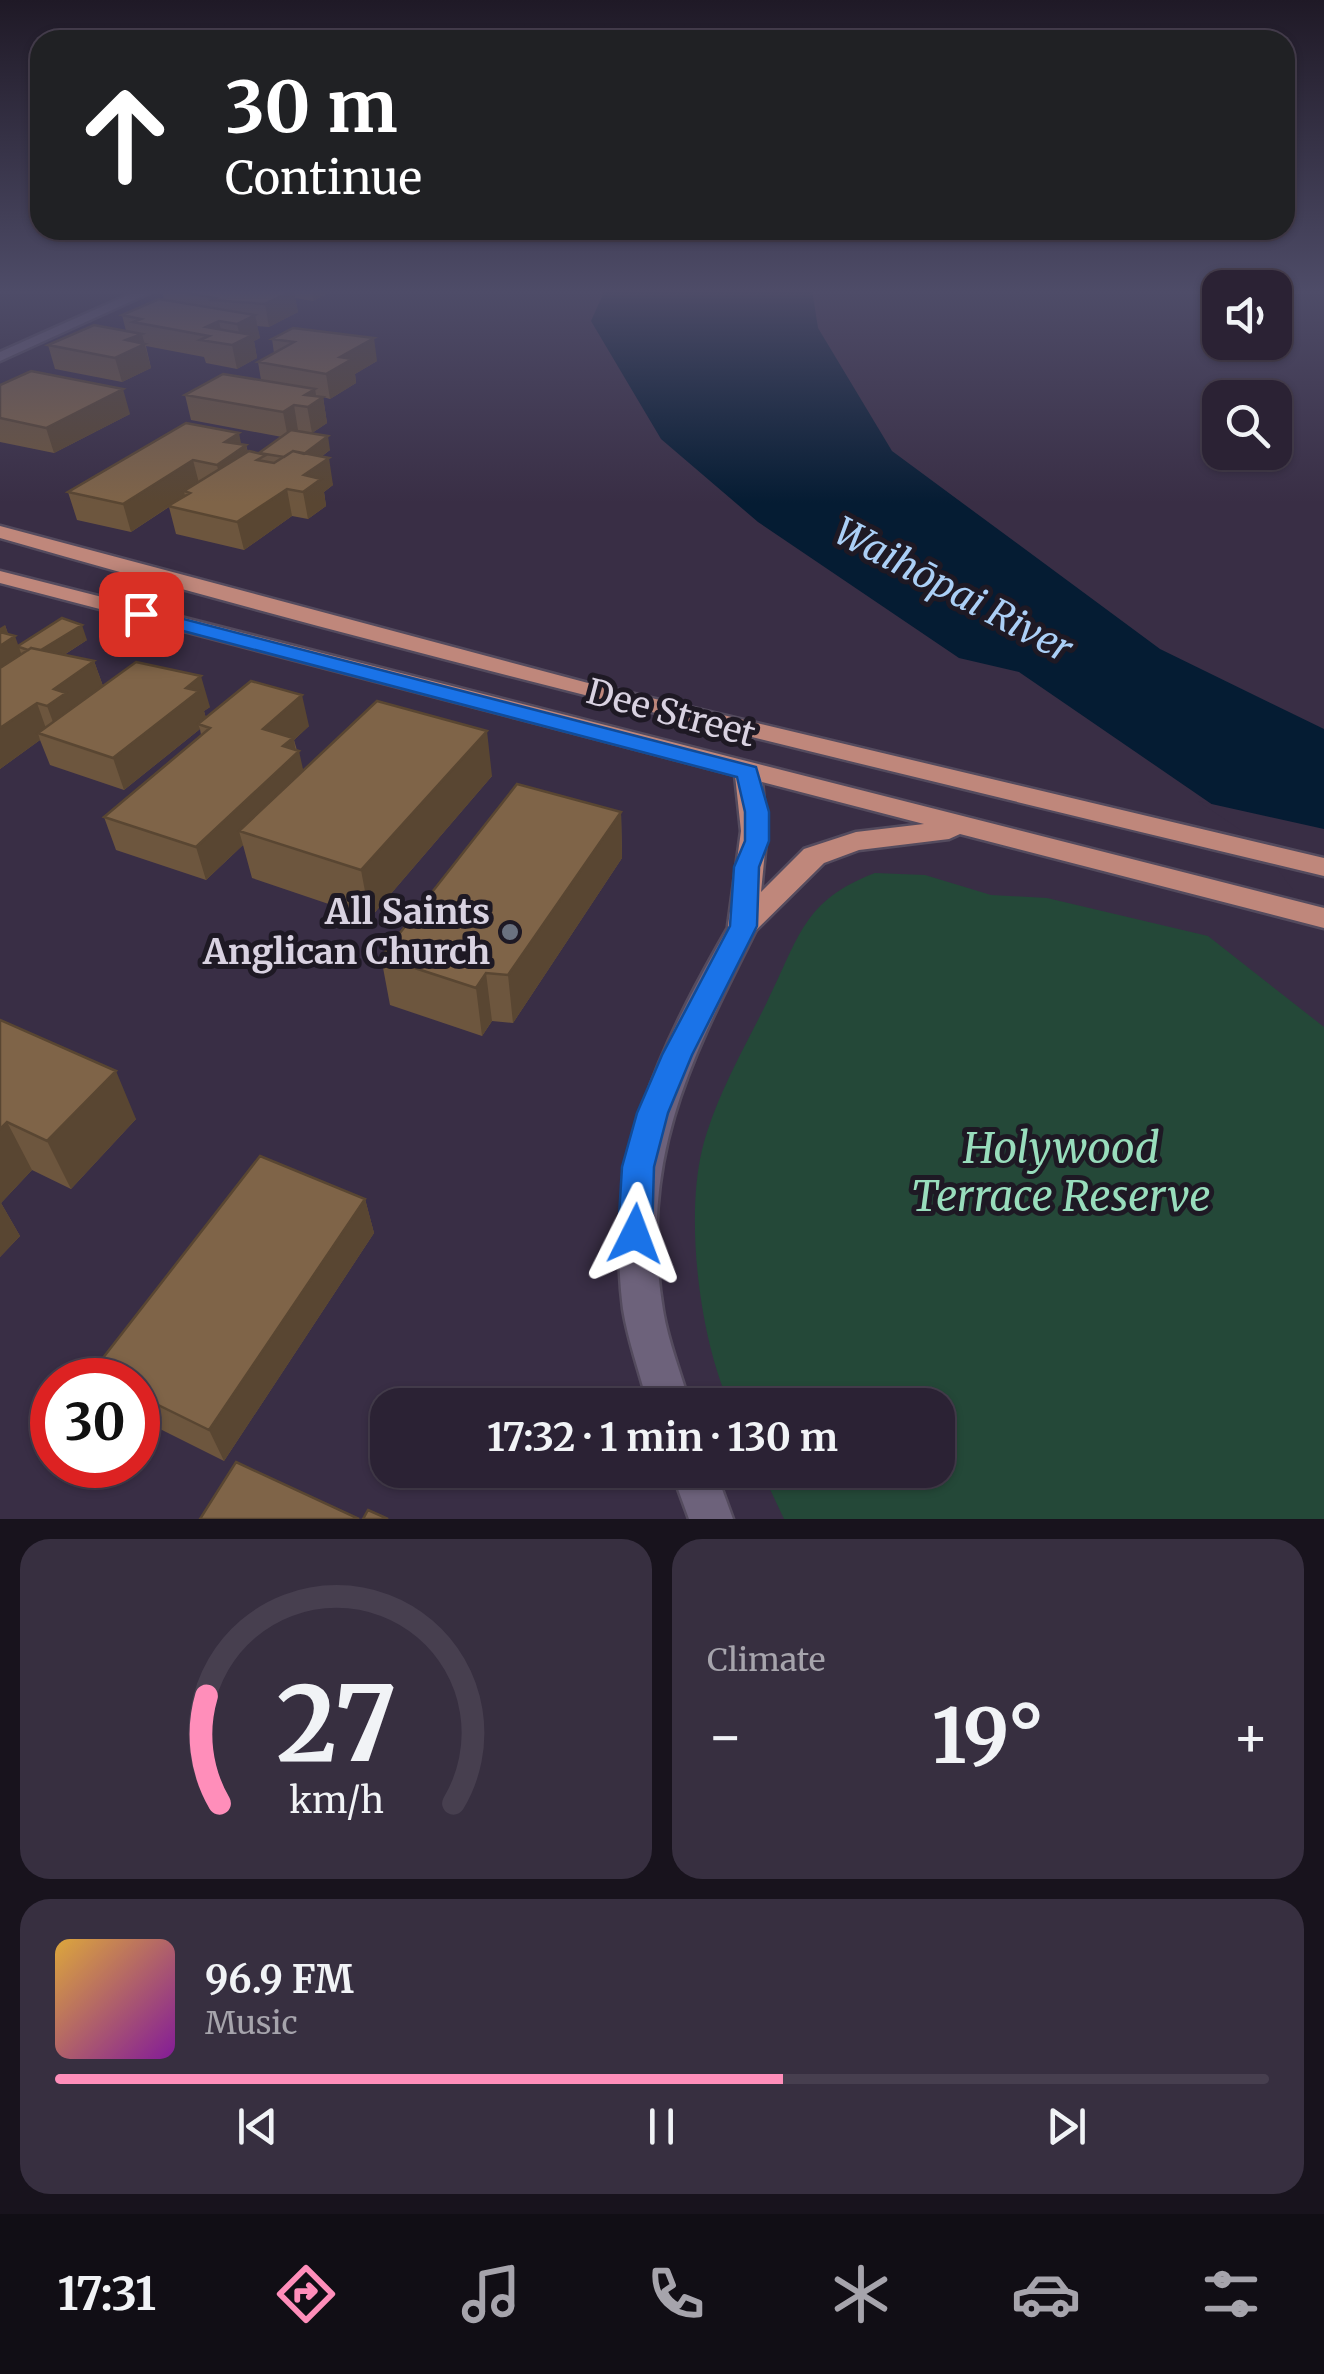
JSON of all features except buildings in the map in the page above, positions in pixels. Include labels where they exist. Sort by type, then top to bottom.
[{"type":"main road","name":"Dee Street","points":[[0,532],[566,684],[1324,867]]},
{"type":"main road","name":"Dee Street","points":[[0,577],[1324,918]]},
{"type":"main road","points":[[743,926],[747,867],[757,841],[757,812],[748,772]]},
{"type":"main road","points":[[743,926],[814,856],[856,842],[969,828]]},
{"type":"street","points":[[665,1388],[643,1312],[635,1234],[638,1167],[653,1113],[677,1055],[743,926]]},
{"type":"street","points":[[700,1488],[712,1519]]},
{"type":"green space","name":"Holywood Terrace Reserve","points":[[875,873],[925,875],[991,895],[1047,898],[1208,936],[1324,1027],[1324,1519],[784,1519],[769,1488],[955,1488],[955,1388],[723,1388],[703,1314],[695,1211],[697,1179],[708,1131],[722,1093],[796,940],[818,909],[851,884]]},
{"type":"water","name":"Waihōpai River","points":[[615,361],[838,361],[892,451],[1160,649],[1324,729],[1324,928],[1261,838],[1019,672],[959,658],[758,522],[661,439]]},
{"type":"pier","points":[[1198,801],[1324,829],[1324,933],[1258,842]]},
{"type":"place","name":"All Saints Anglican Church","points":[[510,932]]},
{"type":"route","points":[[141,614],[748,772],[757,812],[757,841],[747,867],[743,926],[677,1055],[653,1113],[638,1167],[635,1234]]}]
